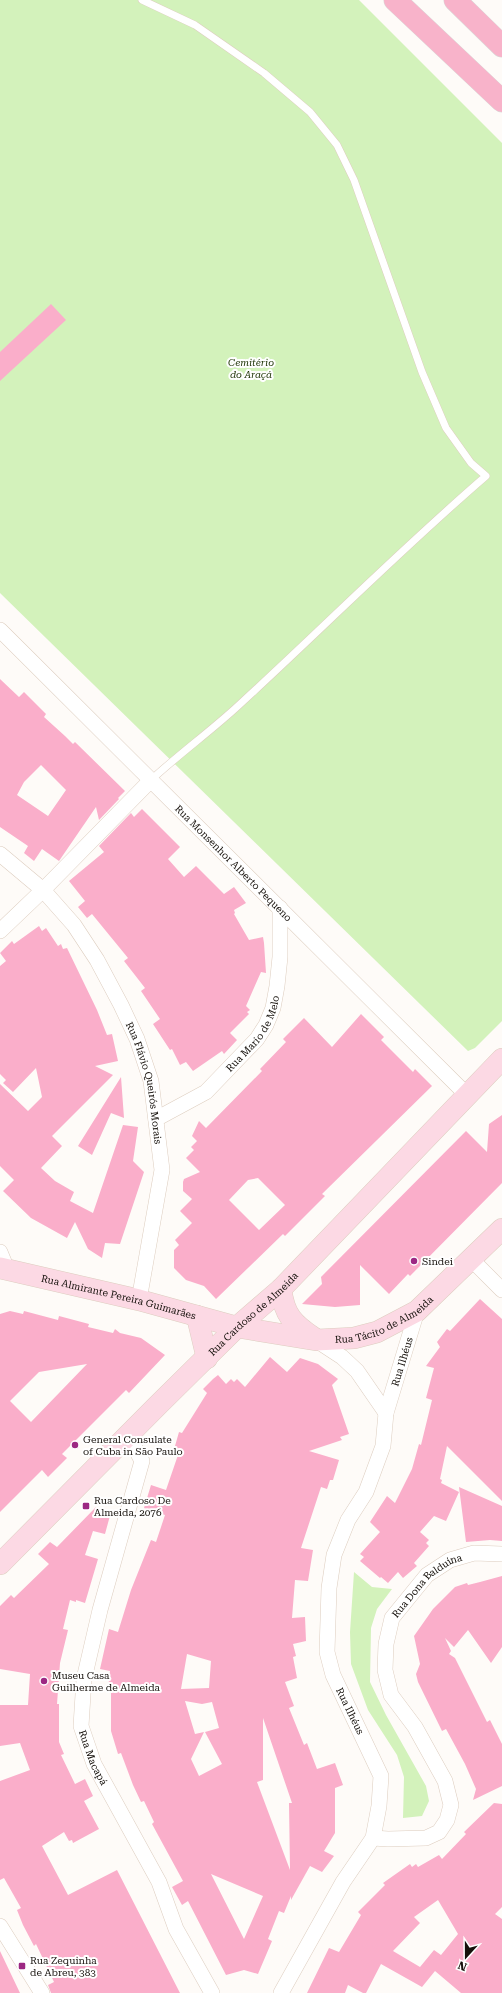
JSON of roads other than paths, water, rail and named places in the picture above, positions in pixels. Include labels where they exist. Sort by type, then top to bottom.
[{"type":"main road","points":[[395,0],[502,101]]},
{"type":"main road","points":[[455,0],[502,46]]},
{"type":"main road","name":"Rua Cardoso de Almeida","points":[[0,1564],[237,1327],[281,1289],[502,1059]]},
{"type":"main road","name":"Rua Tácito de Almeida","points":[[237,1327],[316,1340],[354,1338],[377,1332],[417,1311],[502,1229]]},
{"type":"main road","name":"Rua Almirante Pereira Guimarães","points":[[2,1263],[237,1327]]},
{"type":"main road","points":[[281,1289],[282,1302],[288,1315],[296,1326],[316,1340]]},
{"type":"main road","points":[[198,1316],[207,1358]]},
{"type":"street","name":"Rua Monsenhor Alberto Pequeno","points":[[0,630],[467,1095]]},
{"type":"street","points":[[0,930],[43,890],[151,780]]},
{"type":"street","name":"Rua Flávio Queirós Morais","points":[[0,854],[43,890],[74,925],[97,960],[121,1005],[137,1039],[151,1081],[162,1170],[139,1300]]},
{"type":"street","name":"Rua Mario de Melo","points":[[156,1120],[206,1092],[258,1039],[273,1008],[278,986],[280,957],[280,908]]},
{"type":"street","points":[[471,1259],[502,1290]]},
{"type":"street","name":"Rua Ilhéus","points":[[281,1993],[343,1882],[373,1838],[379,1806],[381,1776],[333,1675],[327,1652],[329,1588],[334,1555],[348,1520],[366,1492],[383,1446],[386,1413],[417,1311]]},
{"type":"street","points":[[316,1340],[342,1357],[357,1371],[386,1413]]},
{"type":"street","name":"Rua Macapá","points":[[128,1435],[142,1461],[100,1610],[84,1679],[81,1726],[94,1764],[159,1882],[176,1928],[212,1993]]},
{"type":"street","name":"Rua Dona Balduína","points":[[373,1838],[388,1840],[426,1838],[439,1832],[447,1820],[451,1805],[445,1781],[415,1726],[391,1695],[385,1670],[386,1644],[392,1618],[427,1575],[450,1560],[474,1553],[502,1554]]},
{"type":"street","points":[[0,1926],[42,1993]]},
{"type":"lane","points":[[142,0],[195,25],[264,73],[310,112],[337,145],[354,180],[422,372],[446,428],[471,463],[486,476],[367,583],[238,706],[151,780]]},
{"type":"place","name":"Sindei","points":[[414,1261]]},
{"type":"place","name":"General Consulate of Cuba in São Paulo","points":[[75,1445]]},
{"type":"place","name":"Rua Cardoso De Almeida, 2076","points":[[86,1506]]},
{"type":"place","name":"Museu Casa Guilherme de Almeida","points":[[44,1681]]},
{"type":"place","name":"Rua Zequinha de Abreu, 383","points":[[22,1966]]},
{"type":"park label","name":"Cemitério do Araçá","points":[[251,368]]}]
